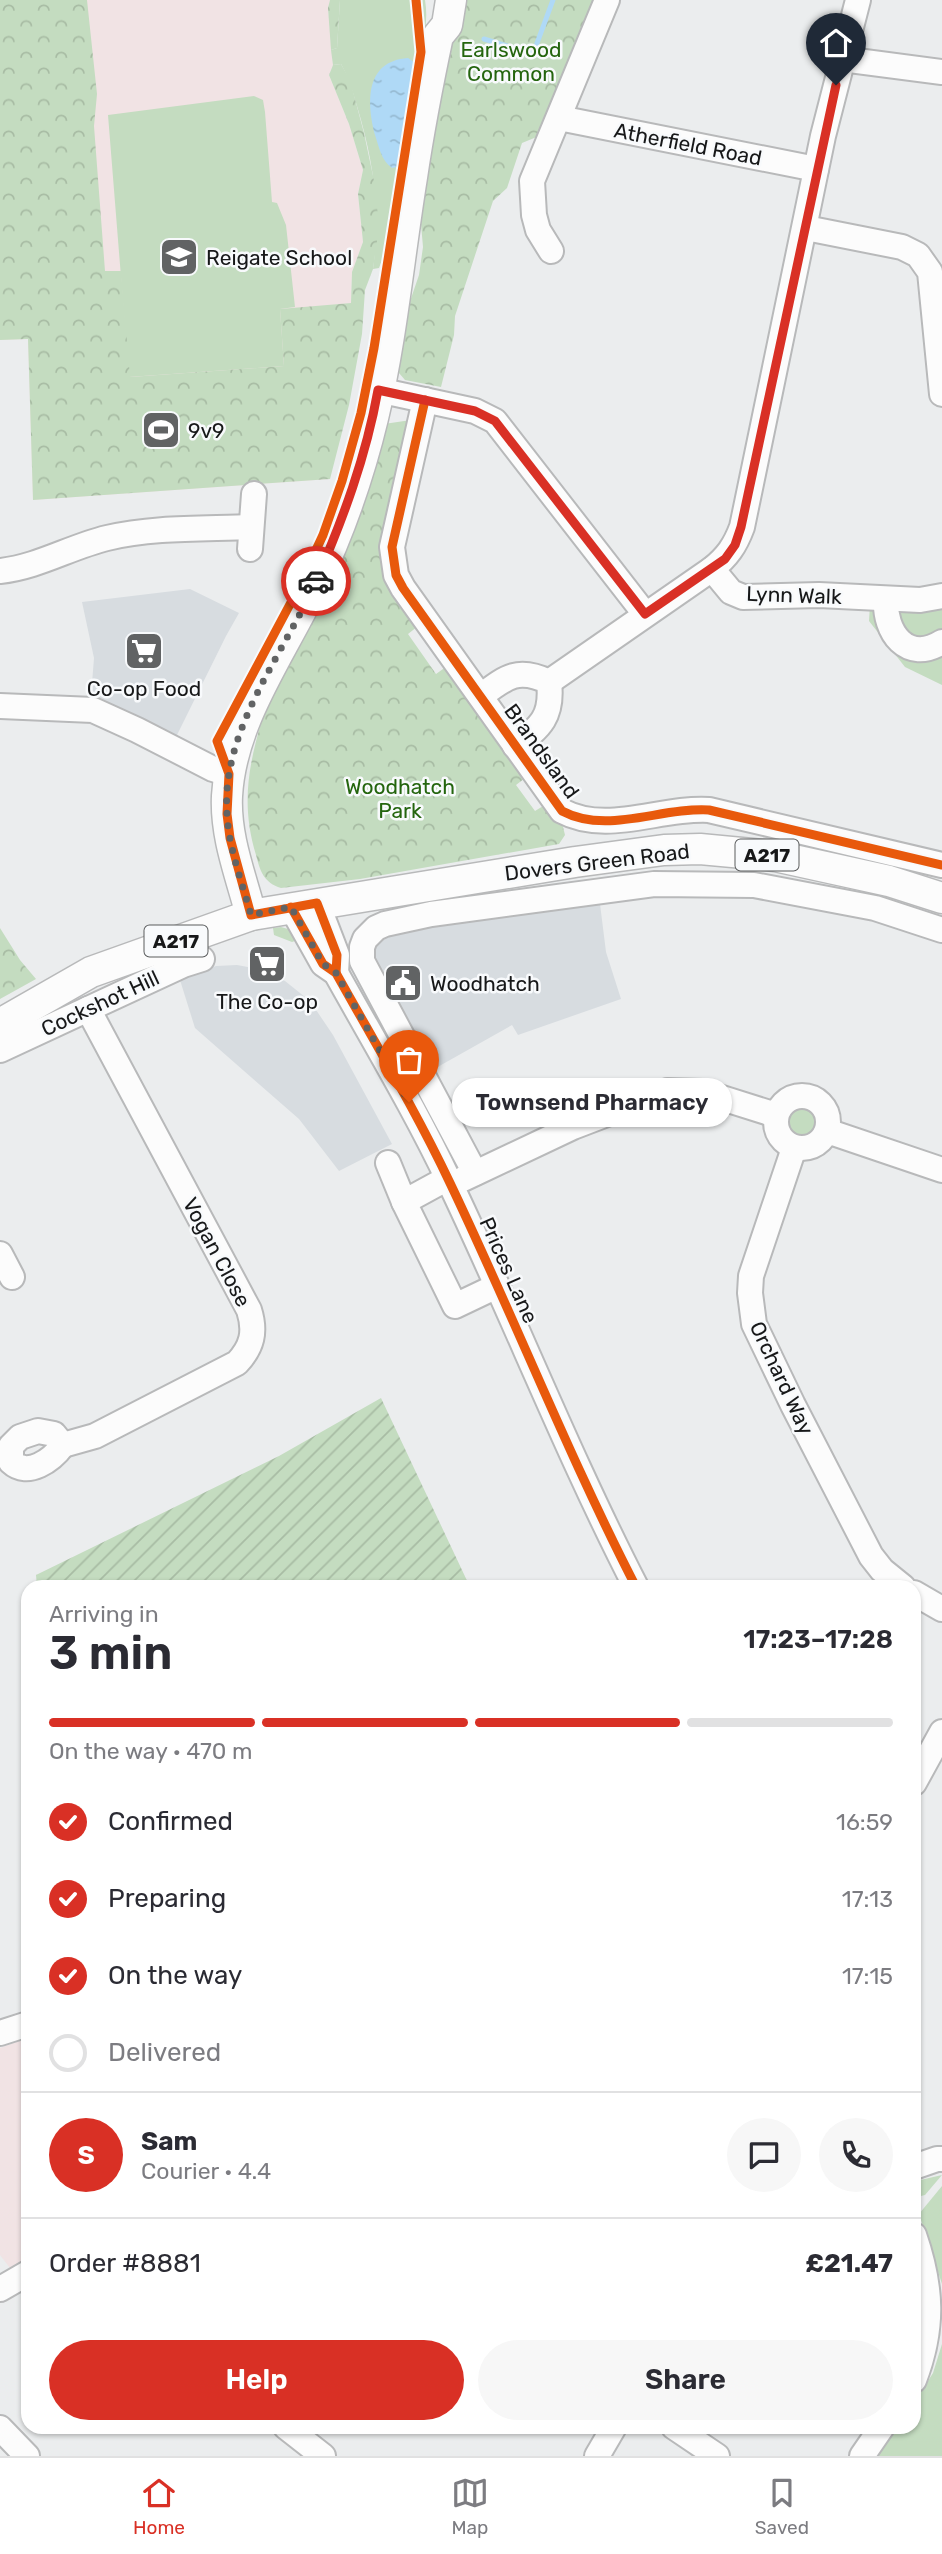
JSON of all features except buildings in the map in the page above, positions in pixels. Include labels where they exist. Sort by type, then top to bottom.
[{"type":"main road","points":[[435,0],[433,24],[438,36]]},
{"type":"main road","points":[[251,915],[230,838],[227,814],[229,774],[234,749],[248,713],[314,586],[338,532],[356,480],[378,390],[392,316],[419,130],[438,36],[447,25],[451,0]]},
{"type":"main road","name":"Dovers Green Road","points":[[304,905],[428,900],[638,854],[699,849],[775,856],[834,867],[942,898]]},
{"type":"main road","name":"Cockshot Hill","points":[[0,1024],[91,972],[251,915],[304,905]]},
{"type":"street","points":[[551,251],[538,229],[534,215],[532,181],[607,0]]},
{"type":"street","points":[[549,682],[712,569],[725,559],[735,545],[806,228],[816,169],[858,0]]},
{"type":"street","points":[[842,59],[942,72]]},
{"type":"street","name":"Atherfield Road","points":[[559,118],[816,169]]},
{"type":"street","points":[[806,228],[902,247],[918,255],[930,272],[942,394]]},
{"type":"street","points":[[378,390],[475,411],[495,421],[645,614]]},
{"type":"street","name":"Brandsland","points":[[425,400],[392,547],[396,575],[562,811],[575,818],[608,821],[691,809],[709,810],[942,865]]},
{"type":"street","points":[[0,571],[33,565],[73,548],[109,538],[162,531],[251,538],[254,494]]},
{"type":"street","name":"Lynn Walk","points":[[712,569],[731,592],[743,597],[819,596],[920,600],[942,596]]},
{"type":"street","points":[[886,599],[887,622],[905,646],[914,650],[926,650],[942,642]]},
{"type":"street","points":[[481,696],[511,675],[531,676],[549,682]]},
{"type":"street","points":[[515,746],[542,724],[548,712],[549,682]]},
{"type":"street","points":[[0,706],[93,710],[229,774]]},
{"type":"street","name":"Dovers Green Road","points":[[375,985],[362,961],[365,939],[376,928],[428,900],[654,884],[754,885],[876,908],[942,930]]},
{"type":"street","name":"Prices Lane","points":[[304,905],[323,964],[336,973],[450,1181],[556,1420],[633,1580]]},
{"type":"street","name":"Cockshot Hill","points":[[0,1050],[183,965],[202,959]]},
{"type":"street","points":[[349,997],[375,985],[475,1173]]},
{"type":"street","name":"Vogan Close","points":[[63,1445],[95,1436],[237,1363],[249,1349],[253,1332],[249,1310],[89,1010]]},
{"type":"street","points":[[404,1202],[475,1173],[573,1127],[667,1091],[703,1092],[776,1115]]},
{"type":"street","points":[[801,1096],[810,1097],[823,1107],[827,1114],[827,1131],[822,1140],[814,1146],[804,1149],[793,1147],[778,1135],[776,1115],[786,1101],[801,1096]]},
{"type":"street","points":[[827,1131],[942,1170]]},
{"type":"street","name":"Orchard Way","points":[[793,1147],[751,1276],[754,1324],[871,1556],[894,1580]]},
{"type":"street","points":[[388,1163],[455,1306],[497,1286]]},
{"type":"street","points":[[0,1254],[12,1277]]},
{"type":"street","points":[[921,1597],[942,1609]]},
{"type":"street","points":[[921,1770],[942,1732]]},
{"type":"street","points":[[0,2033],[21,2026]]},
{"type":"street","points":[[921,2164],[942,2159]]},
{"type":"street","points":[[921,2257],[929,2314],[921,2362]]},
{"type":"street","points":[[0,2289],[21,2277]]},
{"type":"street","points":[[0,2428],[27,2456]]},
{"type":"street","points":[[295,2434],[323,2456]]},
{"type":"street","points":[[597,2456],[610,2434]]},
{"type":"street","points":[[684,2434],[717,2456]]},
{"type":"street","points":[[862,2456],[877,2434]]},
{"type":"shaded area","name":"Reigate School","points":[[0,0],[330,0],[328,8],[333,65],[329,75],[349,124],[363,170],[358,194],[363,242],[352,272],[350,335],[330,479],[33,500],[28,339],[0,340]]},
{"type":"shaded area","points":[[190,589],[239,613],[176,737],[91,696],[94,658],[82,602]]},
{"type":"shaded area","points":[[600,904],[606,952],[621,999],[518,1035],[512,1025],[434,1069],[375,962],[377,942],[391,931]]},
{"type":"shaded area","points":[[237,965],[264,970],[285,981],[310,1001],[333,1035],[392,1144],[339,1171],[299,1119],[195,1028],[180,980],[216,966]]},
{"type":"shaded area","points":[[21,2040],[21,2262],[10,2268],[0,2255],[0,2048]]},
{"type":"green space","points":[[0,0],[87,0],[97,94],[94,126],[105,271],[121,271],[130,377],[284,366],[280,309],[351,303],[352,272],[363,242],[358,194],[363,170],[349,124],[329,75],[333,65],[341,64],[350,80],[364,133],[377,195],[378,234],[373,269],[365,290],[362,334],[349,405],[330,479],[33,500],[28,339],[0,340]]},
{"type":"green space","points":[[330,0],[340,0],[337,48],[331,50],[328,8]]},
{"type":"green space","points":[[340,0],[425,0],[426,6],[422,50],[417,50],[386,244],[379,268],[373,269],[376,212],[370,157],[350,84],[341,64],[333,65],[331,50],[337,48]]},
{"type":"green space","name":"Earlswood Common","points":[[465,0],[598,0],[539,136],[522,143],[507,188],[493,201],[455,316],[454,335],[441,387],[405,380],[399,373],[398,364],[406,313],[419,275],[423,247],[420,213],[441,90]]},
{"type":"green space","points":[[254,96],[263,100],[272,202],[277,203],[286,225],[295,307],[280,309],[284,366],[129,377],[108,115]]},
{"type":"green space","name":"Woodhatch Park","points":[[411,420],[388,530],[422,623],[408,634],[436,674],[450,664],[529,775],[516,785],[535,811],[548,803],[561,819],[565,835],[559,844],[360,879],[281,888],[270,883],[261,871],[248,817],[248,782],[259,729],[384,424]]},
{"type":"green space","points":[[870,604],[942,604],[942,685],[905,667],[869,621]]},
{"type":"green space","points":[[0,928],[20,960],[36,979],[0,999]]},
{"type":"green space","points":[[273,928],[295,931],[301,939],[292,942],[274,935]]},
{"type":"green space","points":[[801,1105],[814,1110],[819,1123],[814,1136],[801,1141],[788,1136],[783,1123],[788,1110]]},
{"type":"green space","points":[[381,1398],[467,1580],[36,1580],[36,1575],[279,1456]]},
{"type":"green space","points":[[942,2175],[925,2195],[921,2196],[921,2180]]},
{"type":"green space","points":[[942,2186],[942,2284],[921,2220],[921,2212]]},
{"type":"green space","points":[[942,2344],[942,2456],[877,2456],[892,2434],[921,2434],[921,2392],[933,2373]]},
{"type":"water","points":[[408,58],[414,62],[415,74],[397,167],[392,168],[379,149],[370,98],[376,76],[383,67]]},
{"type":"waterway","points":[[484,39],[533,54],[553,0]]},
{"type":"cycle path","points":[[336,973],[337,955],[317,903],[251,915],[230,838],[227,814],[229,774],[217,741],[296,593],[323,535],[361,413],[374,348],[421,52],[416,0]]},
{"type":"cycle path","points":[[425,400],[392,547],[396,575],[562,811],[597,821],[709,810],[942,865]]},
{"type":"cycle path","points":[[291,907],[323,964],[336,973],[437,1156],[587,1487],[632,1580]]},
{"type":"way so far","points":[[316,581],[248,713],[234,749],[227,796],[230,838],[251,915],[291,907],[323,964],[336,973],[409,1102]]},
{"type":"place","name":"Reigate School","points":[[179,257]]},
{"type":"place","name":"9v9","points":[[161,430]]},
{"type":"place","name":"Co-op Food","points":[[144,651]]},
{"type":"place","name":"The Co-op","points":[[267,964]]},
{"type":"place","name":"Woodhatch","points":[[403,983]]},
{"type":"place","name":"Townsend Pharmacy","points":[[409,1102]]},
{"type":"route","points":[[316,581],[338,532],[356,480],[378,390],[475,411],[495,421],[645,614],[725,559],[735,545],[741,527],[836,85]]}]
